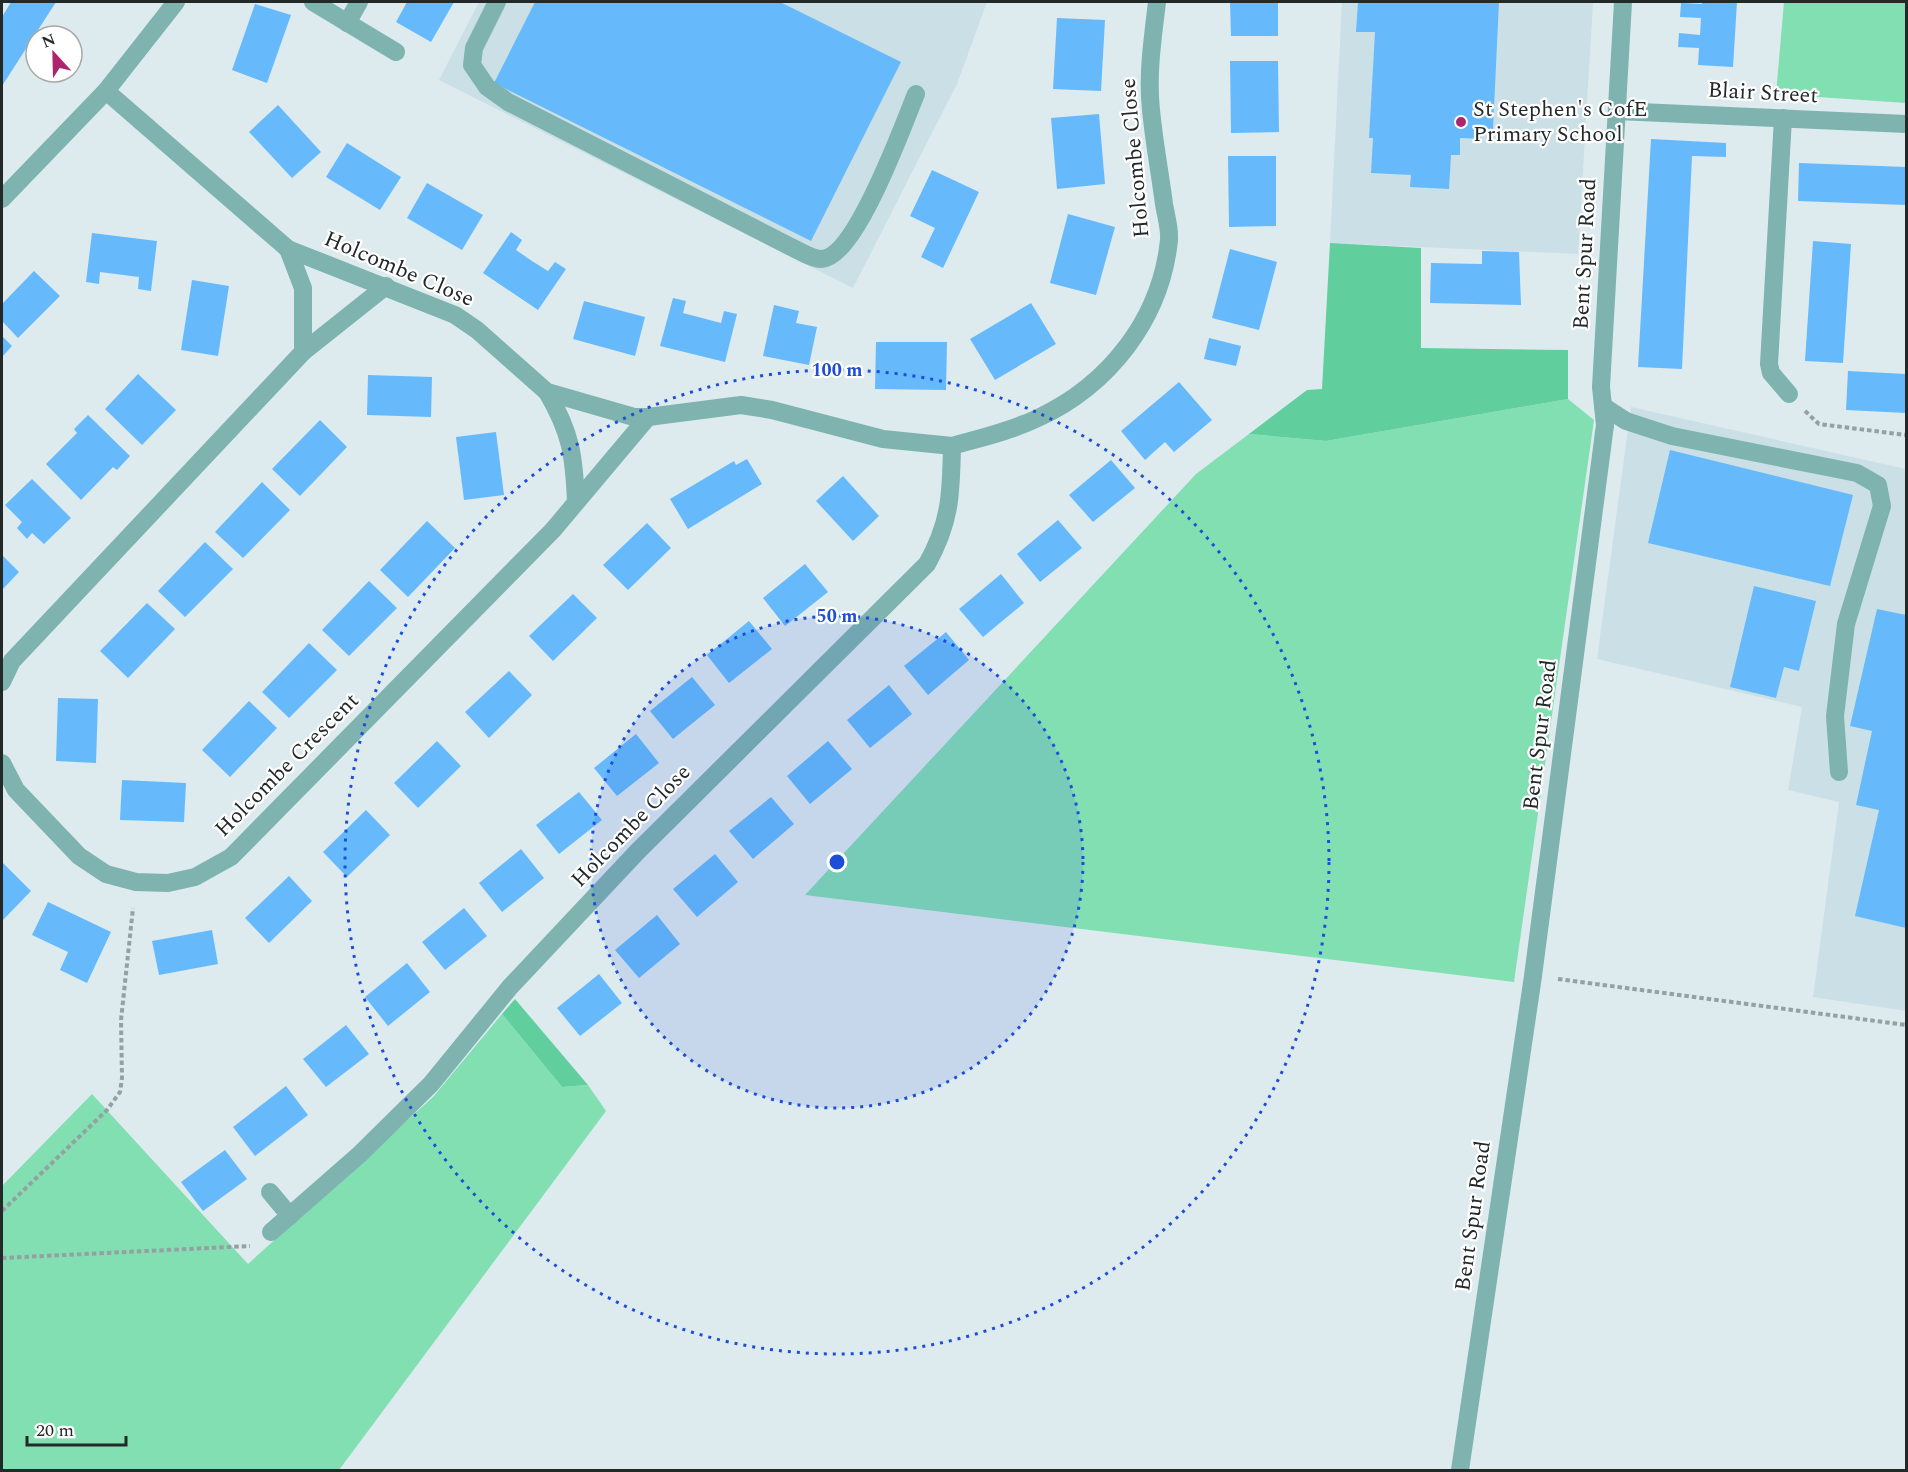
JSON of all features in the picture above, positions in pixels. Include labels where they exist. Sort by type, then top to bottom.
[{"type":"street","points":[[2,199],[106,91],[176,2]]},
{"type":"street","points":[[313,2],[396,52]]},
{"type":"street","points":[[347,23],[359,2]]},
{"type":"street","points":[[497,2],[474,48],[472,65],[477,76],[487,87],[508,102],[821,259],[834,256],[845,245],[864,216],[916,94]]},
{"type":"street","name":"Holcombe Close","points":[[106,91],[288,249],[455,315],[470,325],[547,392],[634,417],[741,405],[772,410],[883,439],[951,446],[1000,433],[1039,418],[1086,389],[1121,357],[1145,322],[1160,282],[1169,238],[1151,109],[1150,77],[1156,2]]},
{"type":"street","name":"Bent Spur Road","points":[[1460,1470],[1533,976],[1605,425],[1601,387],[1623,2]]},
{"type":"street","name":"Blair Street","points":[[1617,111],[1906,124]]},
{"type":"street","points":[[1783,118],[1769,364],[1771,373],[1789,394]]},
{"type":"street","points":[[288,249],[303,288],[303,352]]},
{"type":"street","points":[[2,682],[12,662],[303,352],[386,286]]},
{"type":"street","points":[[547,392],[564,421],[571,443],[576,502]]},
{"type":"street","points":[[1603,405],[1626,421],[1672,436],[1857,473],[1878,485],[1882,506],[1846,624],[1835,716],[1839,772]]},
{"type":"street","name":"Holcombe Crescent","points":[[2,763],[16,790],[79,856],[106,874],[136,882],[168,882],[195,877],[231,857],[553,530],[648,417]]},
{"type":"street","name":"Holcombe Close","points":[[271,1232],[360,1155],[431,1084],[510,987],[637,852],[927,564],[942,536],[951,491],[951,446]]},
{"type":"street","points":[[270,1192],[290,1216]]},
{"type":"path","points":[[1789,394],[1819,424],[1906,435]]},
{"type":"path","points":[[2,1211],[107,1110],[120,1092],[121,1020],[136,882]]},
{"type":"path","points":[[1533,976],[1906,1025]]},
{"type":"path","points":[[2,1258],[249,1247],[271,1232]]},
{"type":"shaded area","points":[[479,2],[987,2],[957,84],[853,288],[439,80]]},
{"type":"shaded area","name":"St Stephen's CofE Primary School","points":[[1342,2],[1593,2],[1578,254],[1330,243]]},
{"type":"shaded area","points":[[1631,407],[1906,469],[1906,1011],[1813,997],[1839,802],[1788,790],[1802,707],[1597,659]]},
{"type":"green space","points":[[1784,2],[1906,2],[1906,103],[1776,94]]},
{"type":"green space","points":[[1330,243],[1421,248],[1421,348],[1568,350],[1568,399],[1326,441],[1249,434],[1307,390],[1322,389]]},
{"type":"green space","points":[[1568,399],[1594,420],[1514,982],[805,895],[1196,474],[1249,434],[1326,441]]},
{"type":"green space","points":[[515,999],[588,1085],[562,1087],[502,1014]]},
{"type":"green space","points":[[502,1014],[562,1087],[588,1085],[606,1111],[339,1470],[2,1470],[2,1186],[92,1094],[248,1264],[433,1097]]},
{"type":"building","points":[[11,2],[56,2],[42,24],[24,24],[24,52],[2,86],[2,17]]},
{"type":"building","points":[[407,2],[454,2],[431,42],[396,22]]},
{"type":"building","points":[[535,2],[780,2],[901,62],[811,241],[494,83]]},
{"type":"building","points":[[1230,2],[1278,2],[1278,36],[1231,36]]},
{"type":"building","points":[[1358,2],[1499,2],[1493,129],[1481,128],[1481,139],[1460,138],[1460,155],[1451,155],[1449,189],[1410,187],[1411,175],[1371,173],[1373,138],[1369,138],[1375,32],[1356,32]]},
{"type":"building","points":[[1702,2],[1737,2],[1733,67],[1698,65],[1699,48],[1678,47],[1679,33],[1700,35],[1701,18],[1680,17],[1681,3],[1702,4]]},
{"type":"building","points":[[255,4],[291,15],[267,83],[232,70]]},
{"type":"building","points":[[1057,18],[1105,20],[1101,91],[1053,89]]},
{"type":"building","points":[[1230,61],[1278,61],[1279,132],[1231,133]]},
{"type":"building","points":[[278,105],[321,152],[292,178],[249,132]]},
{"type":"building","points":[[1099,114],[1105,184],[1057,189],[1051,118]]},
{"type":"building","points":[[1651,139],[1726,143],[1726,157],[1692,156],[1682,369],[1638,367]]},
{"type":"building","points":[[347,143],[401,177],[380,210],[326,177]]},
{"type":"building","points":[[1228,156],[1276,156],[1276,226],[1229,227]]},
{"type":"building","points":[[1799,163],[1906,167],[1906,205],[1798,201]]},
{"type":"building","points":[[932,170],[979,192],[943,268],[921,257],[935,228],[910,216]]},
{"type":"building","points":[[427,183],[483,215],[462,250],[407,218]]},
{"type":"building","points":[[1068,214],[1115,227],[1096,295],[1050,283]]},
{"type":"building","points":[[511,232],[522,240],[516,250],[532,261],[548,271],[555,262],[566,269],[538,310],[483,273]]},
{"type":"building","points":[[92,233],[157,241],[151,291],[138,289],[139,277],[100,272],[99,284],[86,282]]},
{"type":"building","points":[[1813,241],[1851,244],[1843,363],[1805,361]]},
{"type":"building","points":[[1230,249],[1277,262],[1259,330],[1212,318]]},
{"type":"building","points":[[1482,251],[1519,252],[1521,305],[1430,303],[1431,263],[1482,264]]},
{"type":"building","points":[[34,271],[60,296],[18,338],[2,321],[2,304]]},
{"type":"building","points":[[192,280],[229,286],[218,356],[181,350]]},
{"type":"building","points":[[673,298],[686,301],[683,313],[721,323],[724,311],[737,314],[725,362],[660,346]]},
{"type":"building","points":[[584,301],[645,317],[635,356],[573,339]]},
{"type":"building","points":[[1031,303],[1056,344],[995,380],[970,339]]},
{"type":"building","points":[[774,305],[799,311],[796,323],[817,327],[809,365],[763,356]]},
{"type":"building","points":[[2,336],[12,346],[2,357]]},
{"type":"building","points":[[1209,338],[1241,346],[1236,366],[1204,359]]},
{"type":"building","points":[[876,342],[947,342],[946,390],[875,389]]},
{"type":"building","points":[[1848,371],[1906,374],[1906,413],[1846,410]]},
{"type":"building","points":[[138,374],[176,410],[142,445],[105,409]]},
{"type":"building","points":[[368,375],[432,377],[431,417],[367,415]]},
{"type":"building","points":[[1179,382],[1212,420],[1174,452],[1165,442],[1145,460],[1121,431]]},
{"type":"building","points":[[88,415],[130,456],[117,470],[113,467],[81,500],[46,464],[77,433],[74,429]]},
{"type":"building","points":[[320,420],[347,447],[300,496],[272,469]]},
{"type":"building","points":[[496,432],[504,495],[464,500],[456,437]]},
{"type":"building","points":[[1670,450],[1853,495],[1830,586],[1648,543]]},
{"type":"building","points":[[747,459],[762,484],[688,529],[670,499],[734,461],[736,465]]},
{"type":"building","points":[[1111,460],[1135,488],[1093,522],[1069,495]]},
{"type":"building","points":[[843,476],[879,516],[853,541],[816,501]]},
{"type":"building","points":[[32,479],[71,518],[44,544],[32,533],[27,539],[17,528],[22,522],[5,505]]},
{"type":"building","points":[[262,482],[290,510],[243,558],[215,532]]},
{"type":"building","points":[[1058,520],[1082,548],[1040,582],[1017,554]]},
{"type":"building","points":[[427,521],[455,548],[408,597],[380,570]]},
{"type":"building","points":[[647,523],[671,548],[628,590],[603,565]]},
{"type":"building","points":[[205,542],[233,569],[185,617],[158,591]]},
{"type":"building","points":[[2,555],[19,572],[2,590]]},
{"type":"building","points":[[805,564],[828,592],[785,626],[763,598]]},
{"type":"building","points":[[1001,574],[1024,603],[983,637],[959,609]]},
{"type":"building","points":[[369,581],[397,608],[349,656],[322,630]]},
{"type":"building","points":[[1754,586],[1816,601],[1799,671],[1784,667],[1776,698],[1730,687]]},
{"type":"building","points":[[573,594],[597,618],[553,661],[529,636]]},
{"type":"building","points":[[147,603],[175,629],[128,678],[100,651]]},
{"type":"building","points":[[1877,609],[1906,615],[1906,928],[1855,916],[1879,810],[1856,805],[1872,731],[1850,726]]},
{"type":"building","points":[[749,621],[772,649],[729,683],[707,655]]},
{"type":"building","points":[[946,632],[969,660],[928,695],[904,666]]},
{"type":"building","points":[[309,643],[337,670],[289,718],[262,692]]},
{"type":"building","points":[[509,671],[532,695],[489,738],[465,712]]},
{"type":"building","points":[[692,677],[715,705],[673,739],[650,711]]},
{"type":"building","points":[[889,685],[912,714],[870,748],[847,720]]},
{"type":"building","points":[[58,698],[98,699],[96,763],[56,761]]},
{"type":"building","points":[[249,701],[277,728],[230,777],[202,750]]},
{"type":"building","points":[[636,734],[659,763],[617,796],[594,768]]},
{"type":"building","points":[[437,741],[461,766],[418,808],[394,783]]},
{"type":"building","points":[[828,741],[852,769],[810,804],[787,776]]},
{"type":"building","points":[[122,780],[186,783],[184,822],[120,820]]},
{"type":"building","points":[[579,792],[602,820],[559,854],[536,825]]},
{"type":"building","points":[[771,797],[794,824],[753,859],[729,831]]},
{"type":"building","points":[[366,810],[390,835],[347,877],[323,852]]},
{"type":"building","points":[[521,849],[544,878],[502,912],[479,883]]},
{"type":"building","points":[[715,854],[738,882],[697,917],[673,889]]},
{"type":"building","points":[[2,862],[31,891],[2,921]]},
{"type":"building","points":[[289,876],[312,901],[269,943],[245,918]]},
{"type":"building","points":[[48,902],[111,932],[87,983],[60,970],[68,952],[32,935]]},
{"type":"building","points":[[464,908],[487,936],[445,970],[422,942]]},
{"type":"building","points":[[657,915],[680,944],[639,978],[615,950]]},
{"type":"building","points":[[212,930],[218,964],[159,975],[152,941]]},
{"type":"building","points":[[407,963],[430,992],[388,1026],[365,997]]},
{"type":"building","points":[[599,974],[622,1003],[580,1036],[557,1008]]},
{"type":"building","points":[[346,1025],[369,1054],[326,1087],[303,1059]]},
{"type":"building","points":[[286,1086],[308,1115],[255,1156],[233,1127]]},
{"type":"building","points":[[225,1150],[247,1179],[203,1211],[181,1182]]},
{"type":"place","name":"St Stephen's CofE Primary School","points":[[1461,122]]}]
